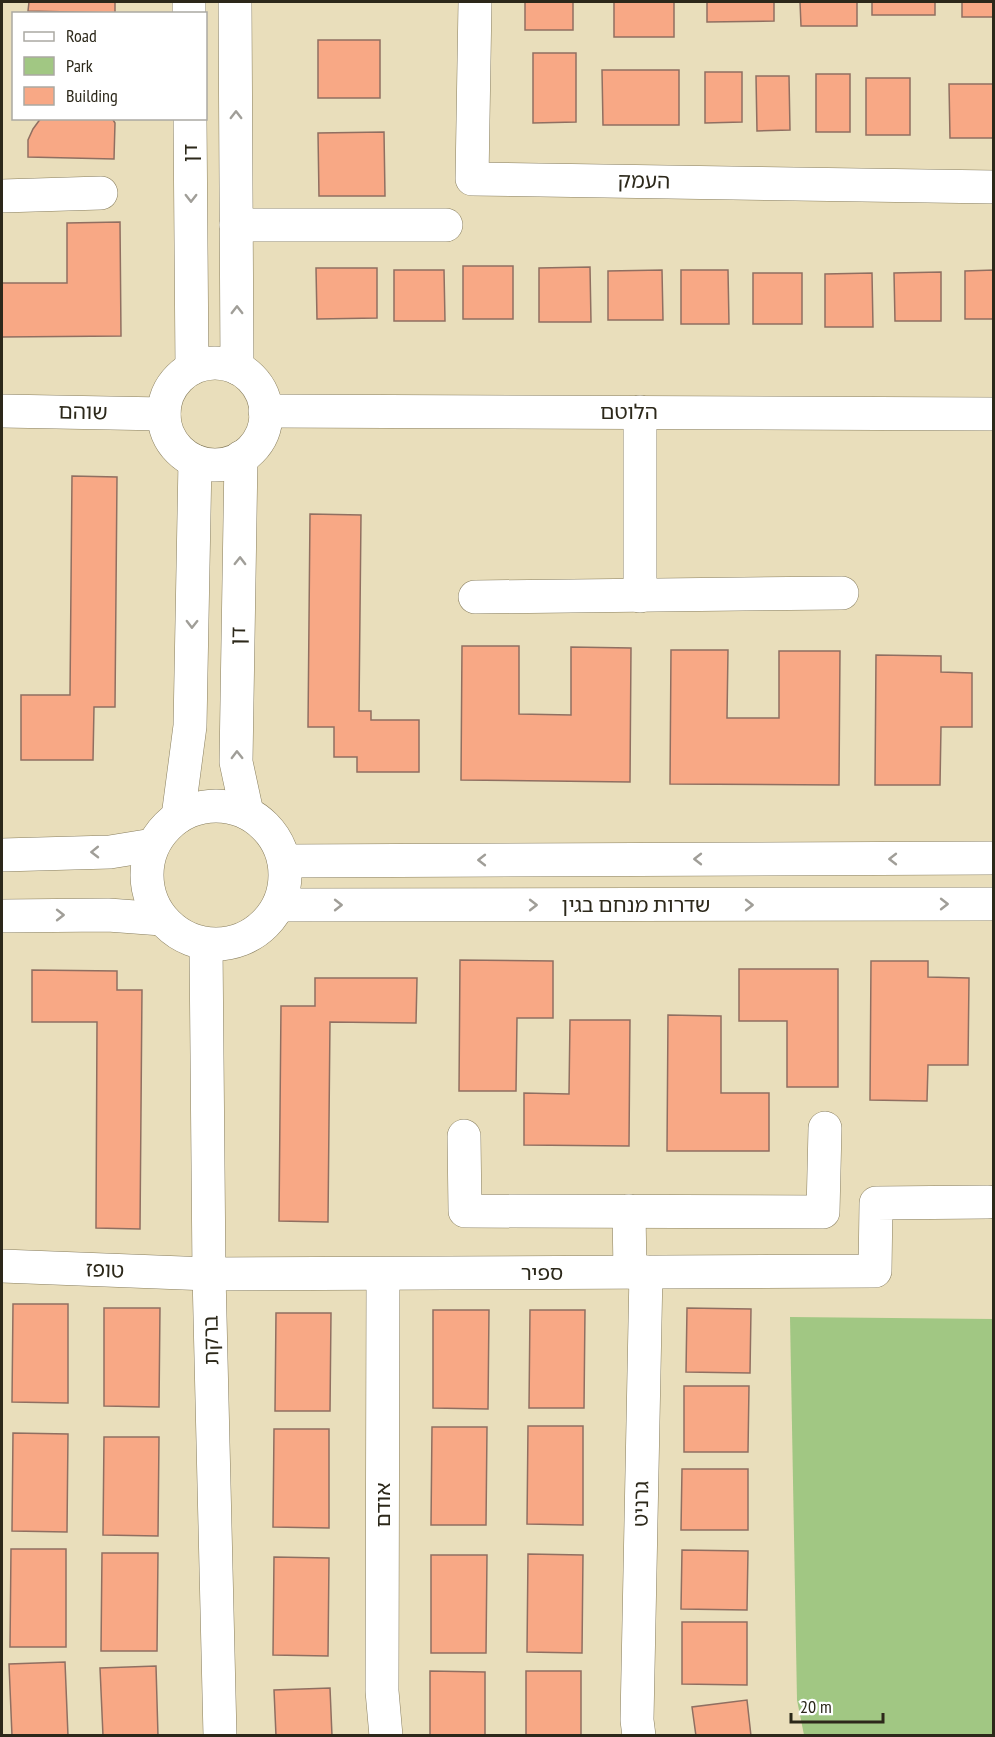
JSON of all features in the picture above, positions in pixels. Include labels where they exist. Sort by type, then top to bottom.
[{"type":"street","points":[[235,2],[237,368]]},
{"type":"street","name":"העמק","points":[[476,2],[472,179],[993,187]]},
{"type":"street","name":"דן","points":[[190,120],[192,368]]},
{"type":"street","points":[[2,196],[101,193]]},
{"type":"street","points":[[236,225],[446,225]]},
{"type":"street","points":[[215,362],[237,368],[248,374],[258,386],[264,401],[266,417],[262,433],[254,447],[241,457],[226,464],[211,465],[195,461],[181,452],[170,439],[164,422],[164,404],[170,388],[182,374],[197,365],[215,362]]},
{"type":"street","name":"שוהם","points":[[2,411],[164,414]]},
{"type":"street","name":"הלוטם","points":[[265,411],[993,414]]},
{"type":"street","points":[[640,412],[640,596]]},
{"type":"street","name":"דן","points":[[241,457],[236,762],[248,813]]},
{"type":"street","points":[[178,817],[190,726],[195,461]]},
{"type":"street","points":[[475,597],[842,593]]},
{"type":"street","points":[[212,805],[230,807],[248,813],[265,825],[277,842],[284,861],[285,883],[279,905],[267,923],[249,937],[228,944],[206,945],[189,940],[174,931],[162,919],[152,903],[147,884],[147,864],[153,845],[164,829],[178,817],[194,808],[212,805]]},
{"type":"street","points":[[2,855],[110,852],[153,845]]},
{"type":"street","points":[[284,861],[993,858]]},
{"type":"street","name":"שדרות מנחם בגין","points":[[279,905],[993,904]]},
{"type":"street","points":[[2,915],[108,915],[162,919]]},
{"type":"street","name":"ברקת","points":[[206,945],[209,1274],[220,1736]]},
{"type":"street","points":[[464,1136],[465,1211],[823,1212],[825,1128]]},
{"type":"street","name":"ספיר","points":[[209,1274],[875,1271],[876,1203],[988,1202]]},
{"type":"street","name":"גרניט","points":[[629,1211],[638,1272],[637,1708],[639,1736]]},
{"type":"street","name":"טופז","points":[[2,1266],[209,1274]]},
{"type":"street","name":"אודם","points":[[383,1274],[382,1691],[386,1736]]},
{"type":"green space","points":[[790,1317],[993,1319],[993,1735],[804,1735],[797,1700]]},
{"type":"building","points":[[29,2],[115,2],[115,12],[28,11]]},
{"type":"building","points":[[525,2],[573,2],[573,30],[525,30]]},
{"type":"building","points":[[614,2],[674,2],[674,37],[614,37]]},
{"type":"building","points":[[707,2],[774,2],[774,21],[707,22]]},
{"type":"building","points":[[800,2],[857,2],[857,26],[801,26]]},
{"type":"building","points":[[872,2],[935,2],[935,15],[872,15]]},
{"type":"building","points":[[962,2],[994,2],[994,17],[962,17]]},
{"type":"building","points":[[318,40],[380,40],[380,98],[318,98]]},
{"type":"building","points":[[533,53],[576,53],[576,122],[533,123]]},
{"type":"building","points":[[602,70],[679,70],[679,125],[603,125]]},
{"type":"building","points":[[705,72],[742,72],[742,122],[705,123]]},
{"type":"building","points":[[816,74],[850,74],[850,132],[816,132]]},
{"type":"building","points":[[756,76],[789,76],[790,130],[757,131]]},
{"type":"building","points":[[866,78],[910,78],[910,135],[866,135]]},
{"type":"building","points":[[949,84],[994,84],[994,138],[950,138]]},
{"type":"building","points":[[40,120],[113,120],[114,159],[28,157],[28,140]]},
{"type":"building","points":[[384,132],[385,196],[319,196],[318,133]]},
{"type":"building","points":[[120,222],[121,336],[2,337],[2,283],[67,283],[67,223]]},
{"type":"building","points":[[463,266],[513,266],[513,319],[463,319]]},
{"type":"building","points":[[590,267],[591,322],[539,322],[539,268]]},
{"type":"building","points":[[316,268],[377,268],[377,318],[317,319]]},
{"type":"building","points":[[394,270],[444,270],[445,321],[394,321]]},
{"type":"building","points":[[662,270],[663,320],[608,320],[608,271]]},
{"type":"building","points":[[681,270],[728,270],[729,324],[681,324]]},
{"type":"building","points":[[994,270],[994,319],[965,319],[965,271]]},
{"type":"building","points":[[941,272],[941,321],[895,321],[894,273]]},
{"type":"building","points":[[753,273],[802,273],[802,324],[753,324]]},
{"type":"building","points":[[872,273],[873,327],[825,327],[825,274]]},
{"type":"building","points":[[72,476],[117,477],[115,707],[94,707],[93,760],[21,760],[21,695],[70,695]]},
{"type":"building","points":[[310,514],[361,515],[359,711],[371,711],[371,720],[419,720],[419,772],[357,772],[357,757],[334,757],[334,727],[308,727]]},
{"type":"building","points":[[462,646],[519,646],[519,714],[571,715],[571,647],[631,648],[630,782],[461,780]]},
{"type":"building","points":[[671,650],[728,650],[727,718],[779,718],[779,651],[840,651],[839,785],[670,784]]},
{"type":"building","points":[[876,655],[941,656],[941,672],[972,673],[972,727],[941,727],[940,785],[875,785]]},
{"type":"building","points":[[460,960],[553,961],[553,1018],[517,1018],[516,1091],[459,1091]]},
{"type":"building","points":[[871,961],[928,961],[928,977],[969,978],[968,1065],[928,1065],[927,1101],[870,1100]]},
{"type":"building","points":[[739,969],[838,969],[838,1087],[787,1087],[787,1021],[739,1021]]},
{"type":"building","points":[[32,970],[117,971],[117,990],[142,990],[140,1229],[96,1228],[97,1022],[32,1022]]},
{"type":"building","points":[[315,978],[417,978],[416,1023],[330,1022],[328,1222],[279,1221],[281,1006],[315,1006]]},
{"type":"building","points":[[668,1015],[721,1016],[721,1093],[769,1093],[769,1151],[667,1151]]},
{"type":"building","points":[[570,1020],[630,1020],[629,1146],[524,1145],[524,1093],[569,1094]]},
{"type":"building","points":[[13,1304],[68,1304],[68,1403],[12,1402]]},
{"type":"building","points":[[104,1308],[160,1308],[159,1407],[104,1406]]},
{"type":"building","points":[[687,1308],[751,1309],[750,1373],[686,1372]]},
{"type":"building","points":[[433,1310],[489,1310],[488,1409],[433,1408]]},
{"type":"building","points":[[530,1310],[585,1310],[584,1408],[529,1408]]},
{"type":"building","points":[[276,1313],[331,1313],[330,1411],[275,1411]]},
{"type":"building","points":[[684,1386],[749,1386],[748,1452],[684,1452]]},
{"type":"building","points":[[528,1426],[583,1426],[583,1525],[527,1524]]},
{"type":"building","points":[[432,1427],[487,1427],[486,1525],[431,1525]]},
{"type":"building","points":[[274,1429],[329,1429],[329,1528],[273,1527]]},
{"type":"building","points":[[13,1433],[68,1434],[67,1532],[12,1531]]},
{"type":"building","points":[[104,1437],[159,1437],[158,1536],[103,1535]]},
{"type":"building","points":[[682,1469],[748,1469],[748,1530],[681,1530]]},
{"type":"building","points":[[11,1549],[66,1549],[66,1647],[10,1647]]},
{"type":"building","points":[[682,1550],[748,1551],[747,1610],[681,1609]]},
{"type":"building","points":[[102,1553],[158,1553],[157,1651],[101,1651]]},
{"type":"building","points":[[528,1554],[583,1555],[582,1653],[527,1652]]},
{"type":"building","points":[[431,1555],[487,1555],[486,1653],[431,1653]]},
{"type":"building","points":[[274,1557],[329,1558],[328,1656],[273,1655]]},
{"type":"building","points":[[682,1622],[747,1622],[747,1685],[682,1684]]},
{"type":"building","points":[[65,1662],[68,1736],[12,1736],[9,1664]]},
{"type":"building","points":[[156,1666],[158,1736],[103,1736],[100,1668]]},
{"type":"building","points":[[430,1671],[485,1672],[485,1736],[430,1736]]},
{"type":"building","points":[[526,1671],[581,1671],[581,1736],[526,1736]]},
{"type":"building","points":[[330,1688],[332,1736],[276,1736],[274,1690]]},
{"type":"building","points":[[747,1700],[751,1736],[696,1736],[692,1707]]}]
